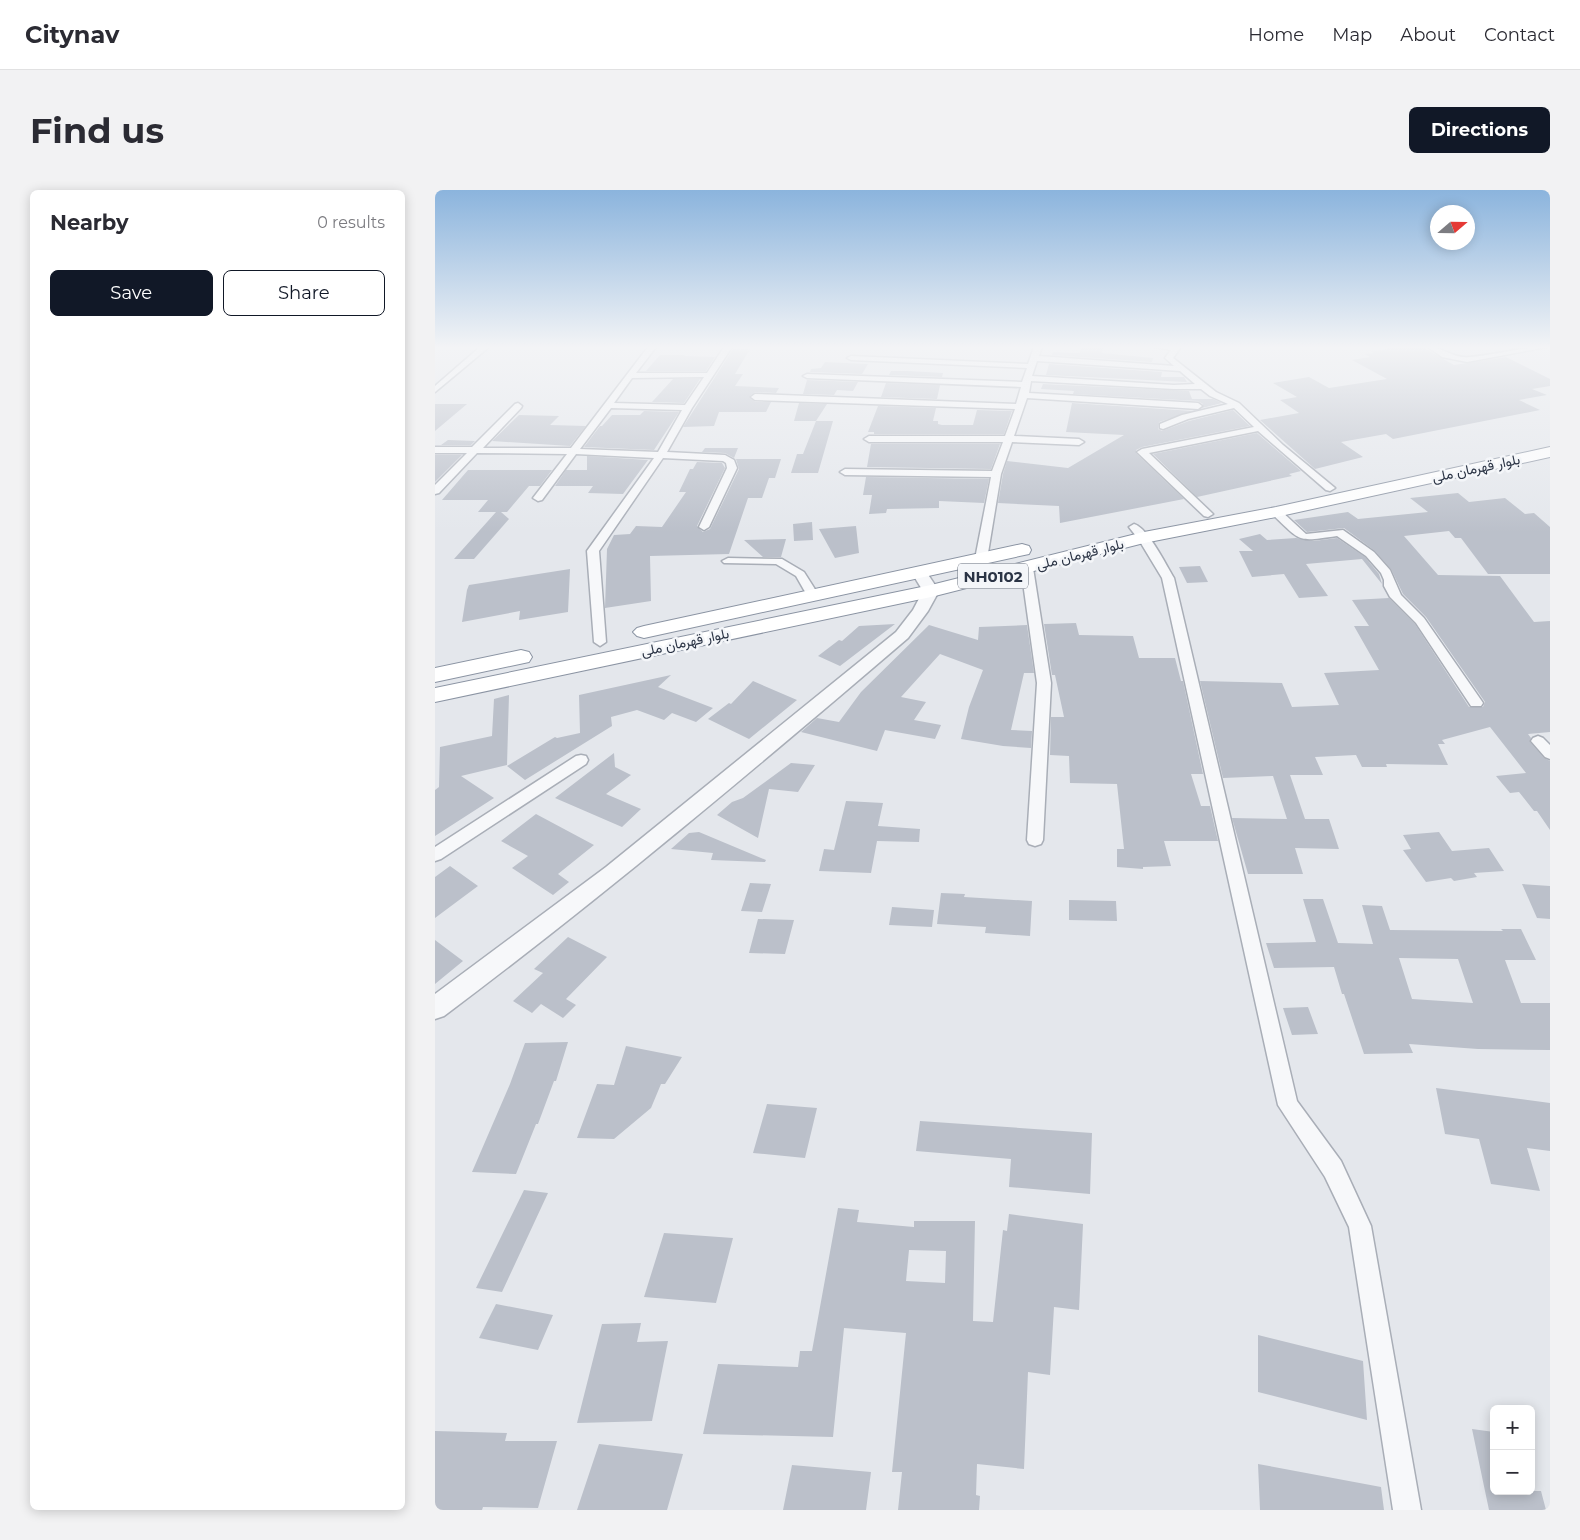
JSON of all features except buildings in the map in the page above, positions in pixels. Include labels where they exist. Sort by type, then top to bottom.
[{"type":"highway","name":"بلوار قهرمان ملی","points":[[435,695],[931,590],[1027,568],[1139,532],[1208,514],[1550,441]]},
{"type":"highway","name":"بلوار قهرمان ملی","points":[[580,646],[812,594],[981,559],[1139,532],[1276,512],[1550,452]]},
{"type":"highway","points":[[435,675],[542,653]]},
{"type":"street","points":[[435,491],[516,409]]},
{"type":"street","points":[[538,498],[604,409]]},
{"type":"street","points":[[600,642],[593,551],[660,456],[688,409]]},
{"type":"street","points":[[981,559],[996,474],[1018,409]]},
{"type":"street","points":[[1163,426],[1185,417],[1220,409]]},
{"type":"street","points":[[1239,409],[1280,447],[1330,488]]},
{"type":"street","points":[[1208,514],[1142,452],[1261,428]]},
{"type":"street","points":[[869,439],[1079,442]]},
{"type":"street","points":[[435,450],[572,451],[725,458],[731,462],[732,468],[704,527]]},
{"type":"street","points":[[845,472],[996,474]]},
{"type":"street","points":[[1276,512],[1302,536],[1339,532],[1370,554],[1386,572],[1396,597],[1419,622],[1476,703]]},
{"type":"street","points":[[1139,532],[1168,578],[1288,1105],[1333,1169],[1360,1226],[1407,1510]]},
{"type":"street","points":[[729,561],[778,561],[800,574],[812,594]]},
{"type":"street","points":[[1027,568],[1045,683],[1035,840]]},
{"type":"street","points":[[435,1008],[663,835],[902,635],[920,611],[931,590],[920,573]]},
{"type":"street","points":[[1538,741],[1550,754]]},
{"type":"street","points":[[435,855],[581,760]]}]
